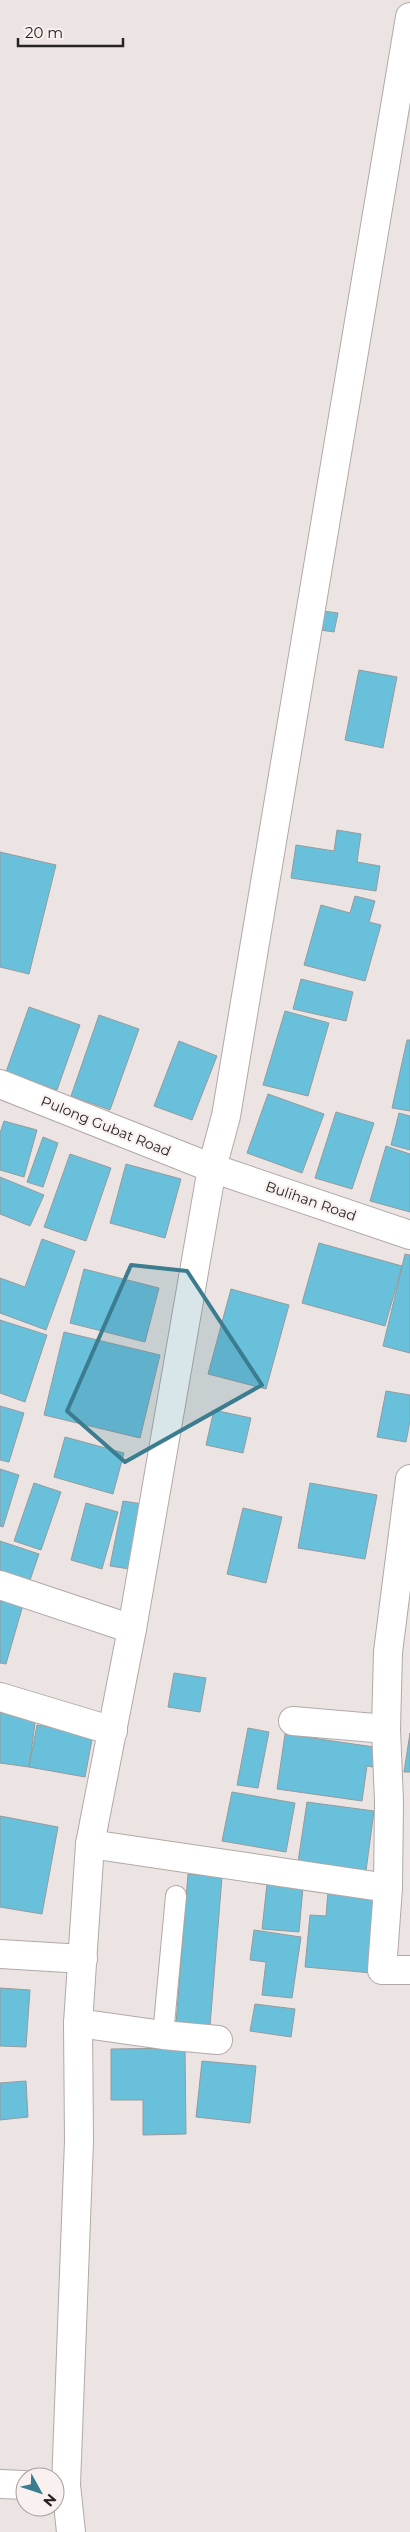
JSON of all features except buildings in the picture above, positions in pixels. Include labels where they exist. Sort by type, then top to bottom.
[{"type":"street","points":[[62,2467],[79,2141],[78,2023],[90,1844],[132,1629],[212,1168],[226,1116],[410,17]]},
{"type":"street","name":"Pulong Gubat Road","points":[[0,1084],[212,1168]]},
{"type":"street","name":"Bulihan Road","points":[[212,1168],[410,1235]]},
{"type":"street","points":[[410,1479],[399,1652],[386,1729],[400,1802],[388,1888],[382,1970],[410,1970]]},
{"type":"street","points":[[0,1585],[132,1629]]},
{"type":"street","points":[[0,1697],[113,1731]]},
{"type":"street","points":[[293,1721],[386,1729]]},
{"type":"street","points":[[90,1844],[388,1888]]},
{"type":"street","points":[[0,1954],[83,1959]]},
{"type":"street","points":[[78,2023],[163,2035],[218,2040]]},
{"type":"street","points":[[0,2484],[15,2485]]},
{"type":"street","points":[[65,2504],[71,2532]]},
{"type":"lane","points":[[163,2035],[176,1896]]},
{"type":"highlighted area","points":[[131,1265],[187,1271],[262,1385],[125,1462],[67,1411]]}]
